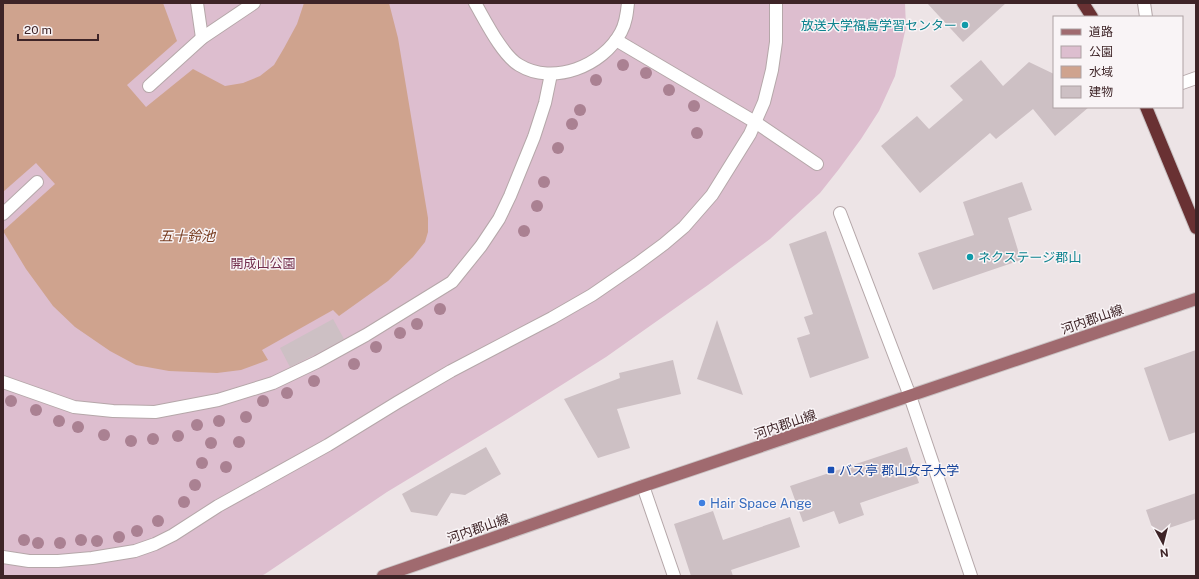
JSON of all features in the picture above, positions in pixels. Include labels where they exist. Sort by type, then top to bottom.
[{"type":"highway","points":[[1083,3],[1091,16]]},
{"type":"highway","points":[[1146,108],[1196,228]]},
{"type":"main road","name":"河内郡山線","points":[[390,575],[643,486],[1196,298]]},
{"type":"street","points":[[197,3],[202,38]]},
{"type":"street","points":[[149,86],[202,38],[254,3]]},
{"type":"street","points":[[475,3],[498,43],[511,58],[519,65],[533,71],[551,74],[582,67],[600,57],[616,40],[621,32],[626,20],[628,3]]},
{"type":"street","points":[[3,557],[29,561],[58,561],[92,558],[135,551],[155,544],[218,506],[328,445],[451,371],[552,318],[592,295],[631,268],[664,244],[684,227],[712,195],[750,134],[764,102],[772,70],[776,42],[776,3]]},
{"type":"street","points":[[1144,3],[1146,16]]},
{"type":"street","points":[[616,40],[754,122],[817,164]]},
{"type":"street","points":[[3,382],[74,407],[113,411],[155,412],[218,400],[273,383],[317,362],[366,335],[452,282],[481,246],[499,219],[510,196],[534,137],[545,102],[551,74]]},
{"type":"street","points":[[1183,83],[1196,78]]},
{"type":"street","points":[[3,214],[37,182]]},
{"type":"street","points":[[840,213],[910,396],[971,576]]},
{"type":"street","points":[[643,486],[674,576]]},
{"type":"green space","name":"開成山公園","points":[[3,3],[905,3],[906,27],[895,76],[879,111],[861,139],[820,193],[770,239],[606,357],[387,492],[265,574],[261,576],[3,576]]},
{"type":"water","name":"五十鈴池","points":[[3,3],[163,3],[177,41],[127,85],[146,107],[193,69],[225,86],[243,83],[260,76],[274,65],[297,24],[304,3],[389,3],[398,38],[428,218],[428,232],[425,242],[413,257],[388,281],[339,316],[333,310],[262,350],[268,360],[241,370],[217,373],[169,371],[136,365],[110,351],[75,327],[53,306],[26,269],[3,231],[55,184],[36,163],[3,192]]},
{"type":"building","name":"放送大学福島学習センター","points":[[927,3],[1006,3],[963,42]]},
{"type":"building","points":[[981,60],[1003,86],[1029,62],[1053,74],[1053,108],[1088,108],[1055,136],[1033,109],[996,139],[990,133],[920,193],[881,146],[917,116],[929,129],[963,100],[950,86]]},
{"type":"building","name":"ネクステージ郡山","points":[[1022,182],[1032,210],[1008,218],[1021,260],[933,290],[918,253],[974,235],[963,202]]},
{"type":"building","points":[[826,231],[869,358],[810,378],[797,338],[810,334],[804,317],[813,314],[789,244]]},
{"type":"building","points":[[333,319],[344,339],[290,367],[280,348]]},
{"type":"building","points":[[717,320],[743,395],[697,379]]},
{"type":"building","points":[[1196,350],[1196,432],[1169,441],[1144,368]]},
{"type":"building","points":[[673,360],[681,394],[617,409],[630,448],[598,458],[564,399],[620,378],[619,373]]},
{"type":"building","points":[[486,447],[501,474],[465,495],[451,493],[437,516],[411,512],[402,494]]},
{"type":"building","points":[[907,447],[919,483],[860,503],[864,515],[839,524],[834,511],[803,522],[790,486]]},
{"type":"building","points":[[1196,493],[1196,519],[1154,533],[1146,510]]},
{"type":"building","points":[[713,511],[723,540],[790,517],[800,547],[731,570],[733,576],[691,576],[674,524]]},
{"type":"place","name":"放送大学福島学習センター","points":[[965,25]]},
{"type":"place","name":"ネクステージ郡山","points":[[970,257]]},
{"type":"place","name":"バス亭 郡山女子大学","points":[[831,470]]},
{"type":"place","name":"Hair Space Ange","points":[[702,503]]}]
